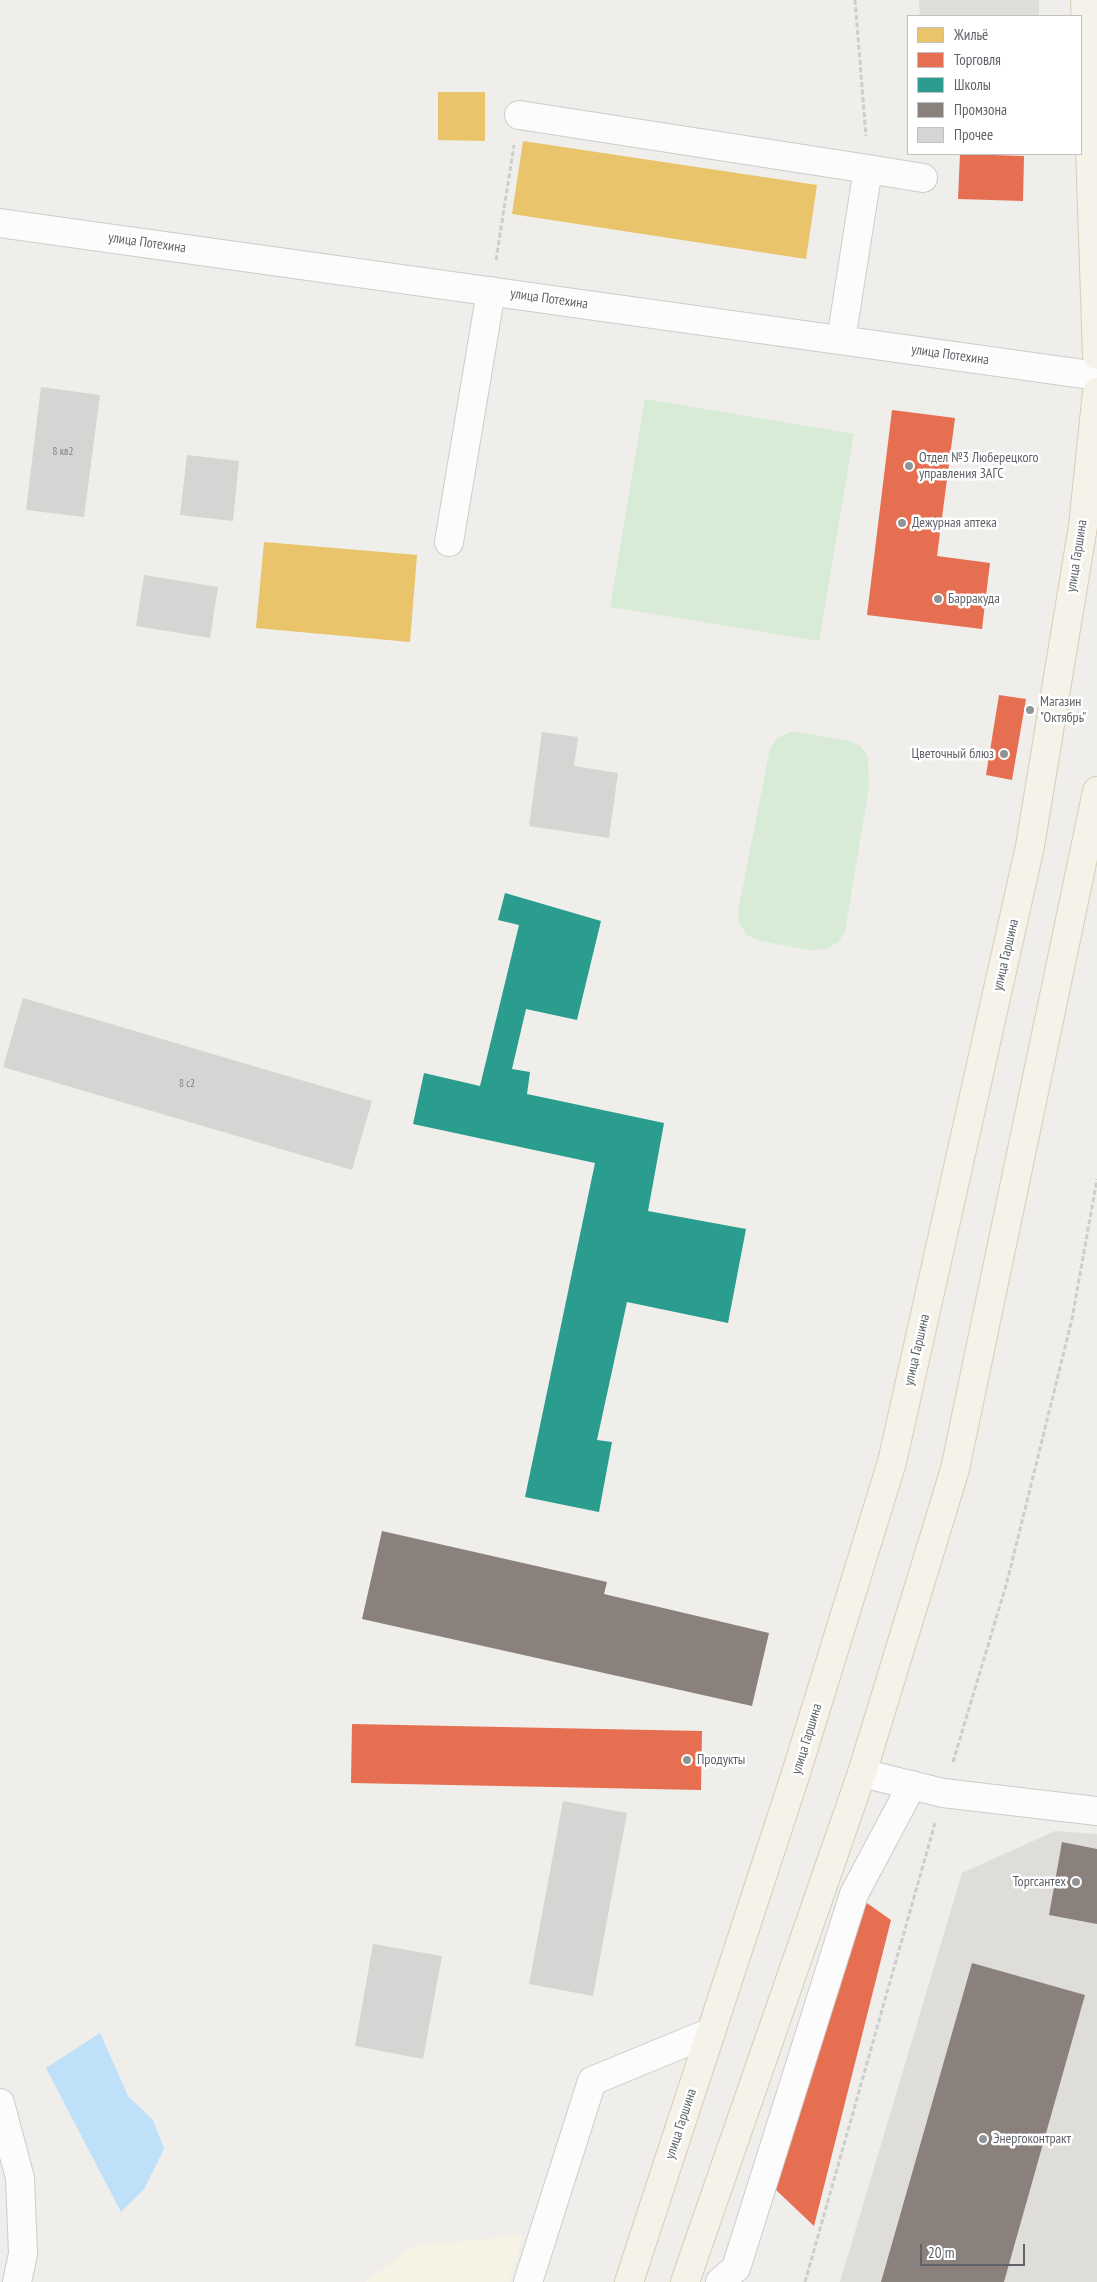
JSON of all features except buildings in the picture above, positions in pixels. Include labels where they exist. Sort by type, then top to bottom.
[{"type":"main road","points":[[1085,0],[1097,355]]},
{"type":"main road","name":"улица Гаршина","points":[[629,2282],[796,1773],[892,1462],[1030,846],[1083,526],[1097,392]]},
{"type":"main road","points":[[685,2282],[862,1773],[955,1469],[1097,792]]},
{"type":"street","points":[[519,115],[923,178]]},
{"type":"street","points":[[841,340],[868,169]]},
{"type":"street","name":"улица Потехина","points":[[0,223],[1097,376]]},
{"type":"street","points":[[449,542],[491,291]]},
{"type":"street","points":[[862,1773],[943,1793],[1097,1811]]},
{"type":"street","points":[[720,2282],[736,2268],[854,1894],[912,1785]]},
{"type":"street","points":[[528,2282],[592,2082],[711,2032]]},
{"type":"street","points":[[1,2104],[20,2178],[23,2254],[17,2282]]},
{"type":"path","points":[[855,0],[868,169]]},
{"type":"path","points":[[491,291],[519,115]]},
{"type":"path","points":[[805,2282],[943,1793],[1007,1582],[1072,1319],[1097,1179]]},
{"type":"shaded area","points":[[919,0],[1039,0],[1039,15],[920,15]]},
{"type":"shaded area","points":[[1055,1831],[1097,1834],[1097,2282],[840,2282],[962,1873]]},
{"type":"shaded area","points":[[523,2235],[509,2282],[365,2282],[414,2246]]},
{"type":"green space","points":[[645,399],[854,434],[819,641],[610,607]]},
{"type":"green space","points":[[792,731],[849,741],[860,746],[868,756],[869,787],[845,932],[838,942],[826,949],[809,950],[760,941],[747,935],[739,923],[738,912],[770,748],[778,738]]},
{"type":"water","points":[[100,2033],[128,2096],[153,2120],[164,2149],[144,2189],[121,2212],[46,2068]]},
{"type":"place","name":"Отдел №3 Люберецкого управления ЗАГС","points":[[909,466]]},
{"type":"place","name":"Дежурная аптека","points":[[902,523]]},
{"type":"place","name":"Барракуда","points":[[938,599]]},
{"type":"place","name":"Магазин \"Октябрь\"","points":[[1030,710]]},
{"type":"place","name":"Цветочный блюз","points":[[1004,754]]},
{"type":"place","name":"Продукты","points":[[687,1760]]},
{"type":"place","name":"Торгсантех","points":[[1076,1882]]},
{"type":"place","name":"Энергоконтракт","points":[[983,2139]]}]
